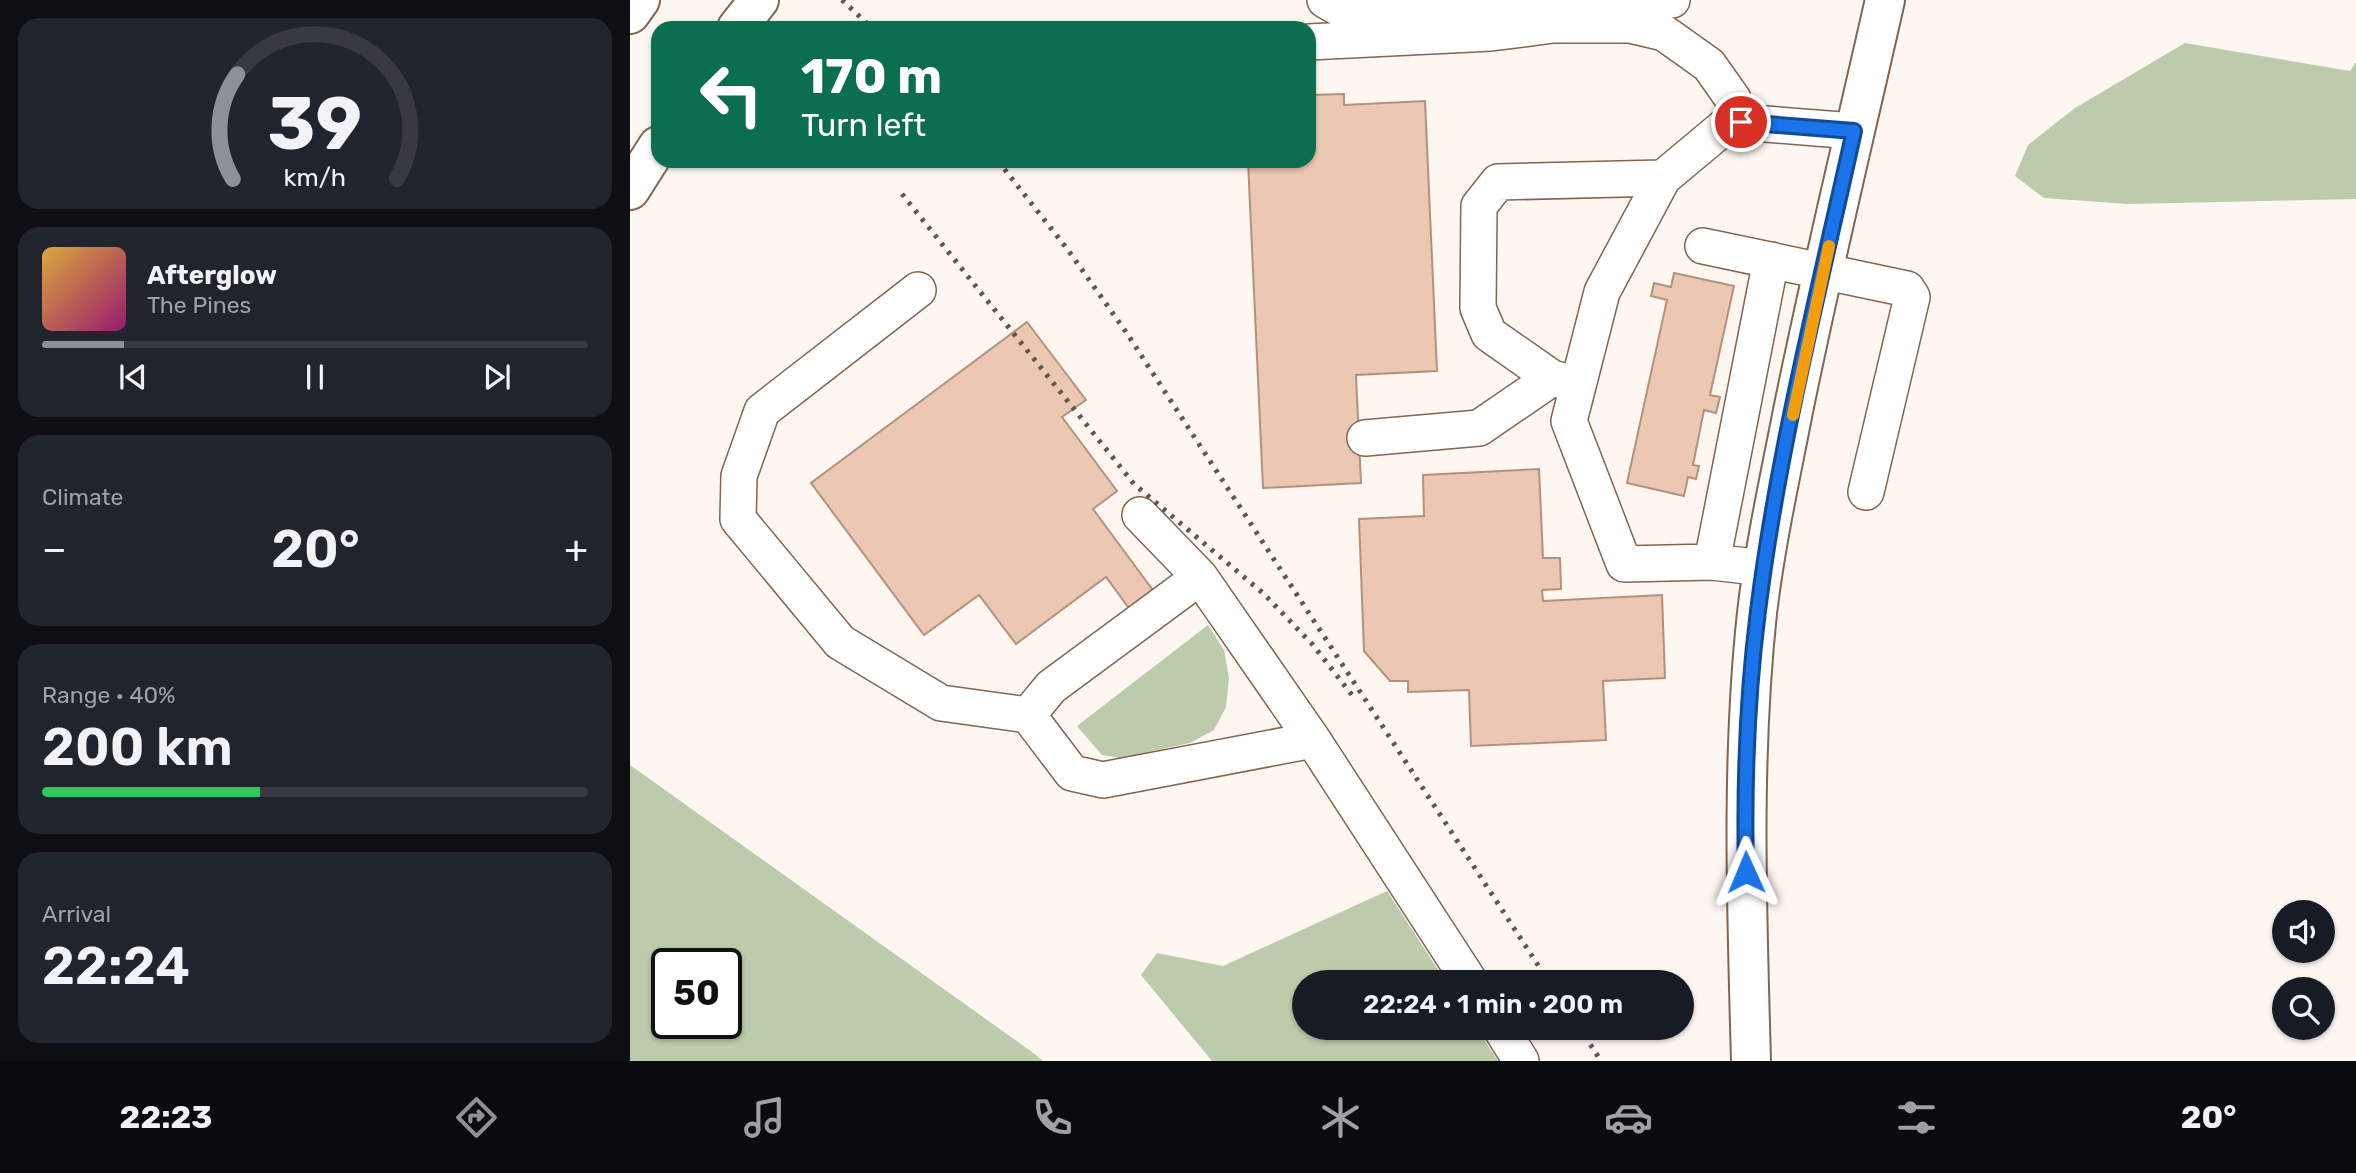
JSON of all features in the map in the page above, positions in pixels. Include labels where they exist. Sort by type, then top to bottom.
[{"type":"main road","points":[[630,14],[639,0]]},
{"type":"main road","points":[[742,21],[759,0]]},
{"type":"main road","points":[[1751,1061],[1745,823],[1748,710],[1764,568],[1823,271],[1885,0]]},
{"type":"main road","points":[[630,190],[651,157]]},
{"type":"lane","points":[[1325,0],[1339,8],[1636,5],[1672,0]]},
{"type":"lane","points":[[1316,42],[1490,33],[1553,26],[1630,25],[1664,33],[1709,65],[1733,99],[1741,122]]},
{"type":"lane","points":[[1764,568],[1712,562],[1624,564],[1569,421],[1565,382],[1602,292],[1663,178],[1724,127],[1741,122],[1854,131]]},
{"type":"lane","points":[[1565,382],[1489,334],[1478,308],[1479,206],[1497,182],[1663,178]]},
{"type":"lane","points":[[1703,246],[1907,289],[1912,297],[1866,492]]},
{"type":"lane","points":[[1712,562],[1771,260]]},
{"type":"lane","points":[[918,290],[762,411],[739,476],[738,519],[840,642],[941,703],[1028,715],[1072,773],[1103,780],[1313,740]]},
{"type":"lane","points":[[1365,438],[1479,428],[1565,382]]},
{"type":"lane","points":[[1742,414],[1791,423]]},
{"type":"lane","points":[[1140,515],[1200,577],[1313,740],[1462,970]]},
{"type":"lane","points":[[1028,715],[1051,687],[1200,577]]},
{"type":"lane","points":[[1508,1040],[1521,1061]]},
{"type":"green space","points":[[2185,43],[2350,71],[2356,62],[2356,199],[2128,204],[2044,198],[2015,176],[2028,145],[2075,108]]},
{"type":"green space","points":[[1208,625],[1224,650],[1229,678],[1226,707],[1214,730],[1190,743],[1120,758],[1102,755],[1077,726]]},
{"type":"green space","points":[[630,765],[1032,1052],[1043,1061],[630,1061]]},
{"type":"green space","points":[[1387,891],[1438,970],[1292,970],[1292,1040],[1484,1040],[1498,1061],[1212,1061],[1141,975],[1157,953],[1223,966]]},
{"type":"building","points":[[1344,94],[1344,105],[1425,101],[1437,371],[1356,375],[1361,483],[1263,488],[1248,168],[1316,168],[1316,95]]},
{"type":"building","points":[[1674,273],[1734,286],[1710,395],[1720,397],[1716,413],[1704,410],[1693,465],[1699,466],[1696,479],[1688,477],[1684,496],[1627,483],[1667,300],[1651,296],[1654,283],[1671,287]]},
{"type":"building","points":[[1027,322],[1086,400],[1062,417],[1117,491],[1093,509],[1155,593],[1131,611],[1106,577],[1016,644],[979,595],[924,635],[811,483]]},
{"type":"building","points":[[1539,469],[1543,558],[1560,558],[1561,589],[1542,590],[1543,601],[1662,595],[1665,678],[1603,681],[1606,740],[1471,746],[1469,690],[1408,692],[1408,681],[1390,681],[1364,651],[1359,519],[1424,516],[1423,475]]},
{"type":"railway","points":[[842,0],[864,21]]},
{"type":"railway","points":[[1004,168],[1068,250],[1126,332],[1541,970]]},
{"type":"railway","points":[[902,194],[1134,484],[1264,594],[1313,645],[1352,695]]},
{"type":"railway","points":[[1587,1040],[1601,1061]]},
{"type":"slow traffic","points":[[1793,415],[1829,246]]},
{"type":"route","points":[[1741,122],[1854,131],[1781,467],[1758,611],[1748,710],[1746,872]]}]
